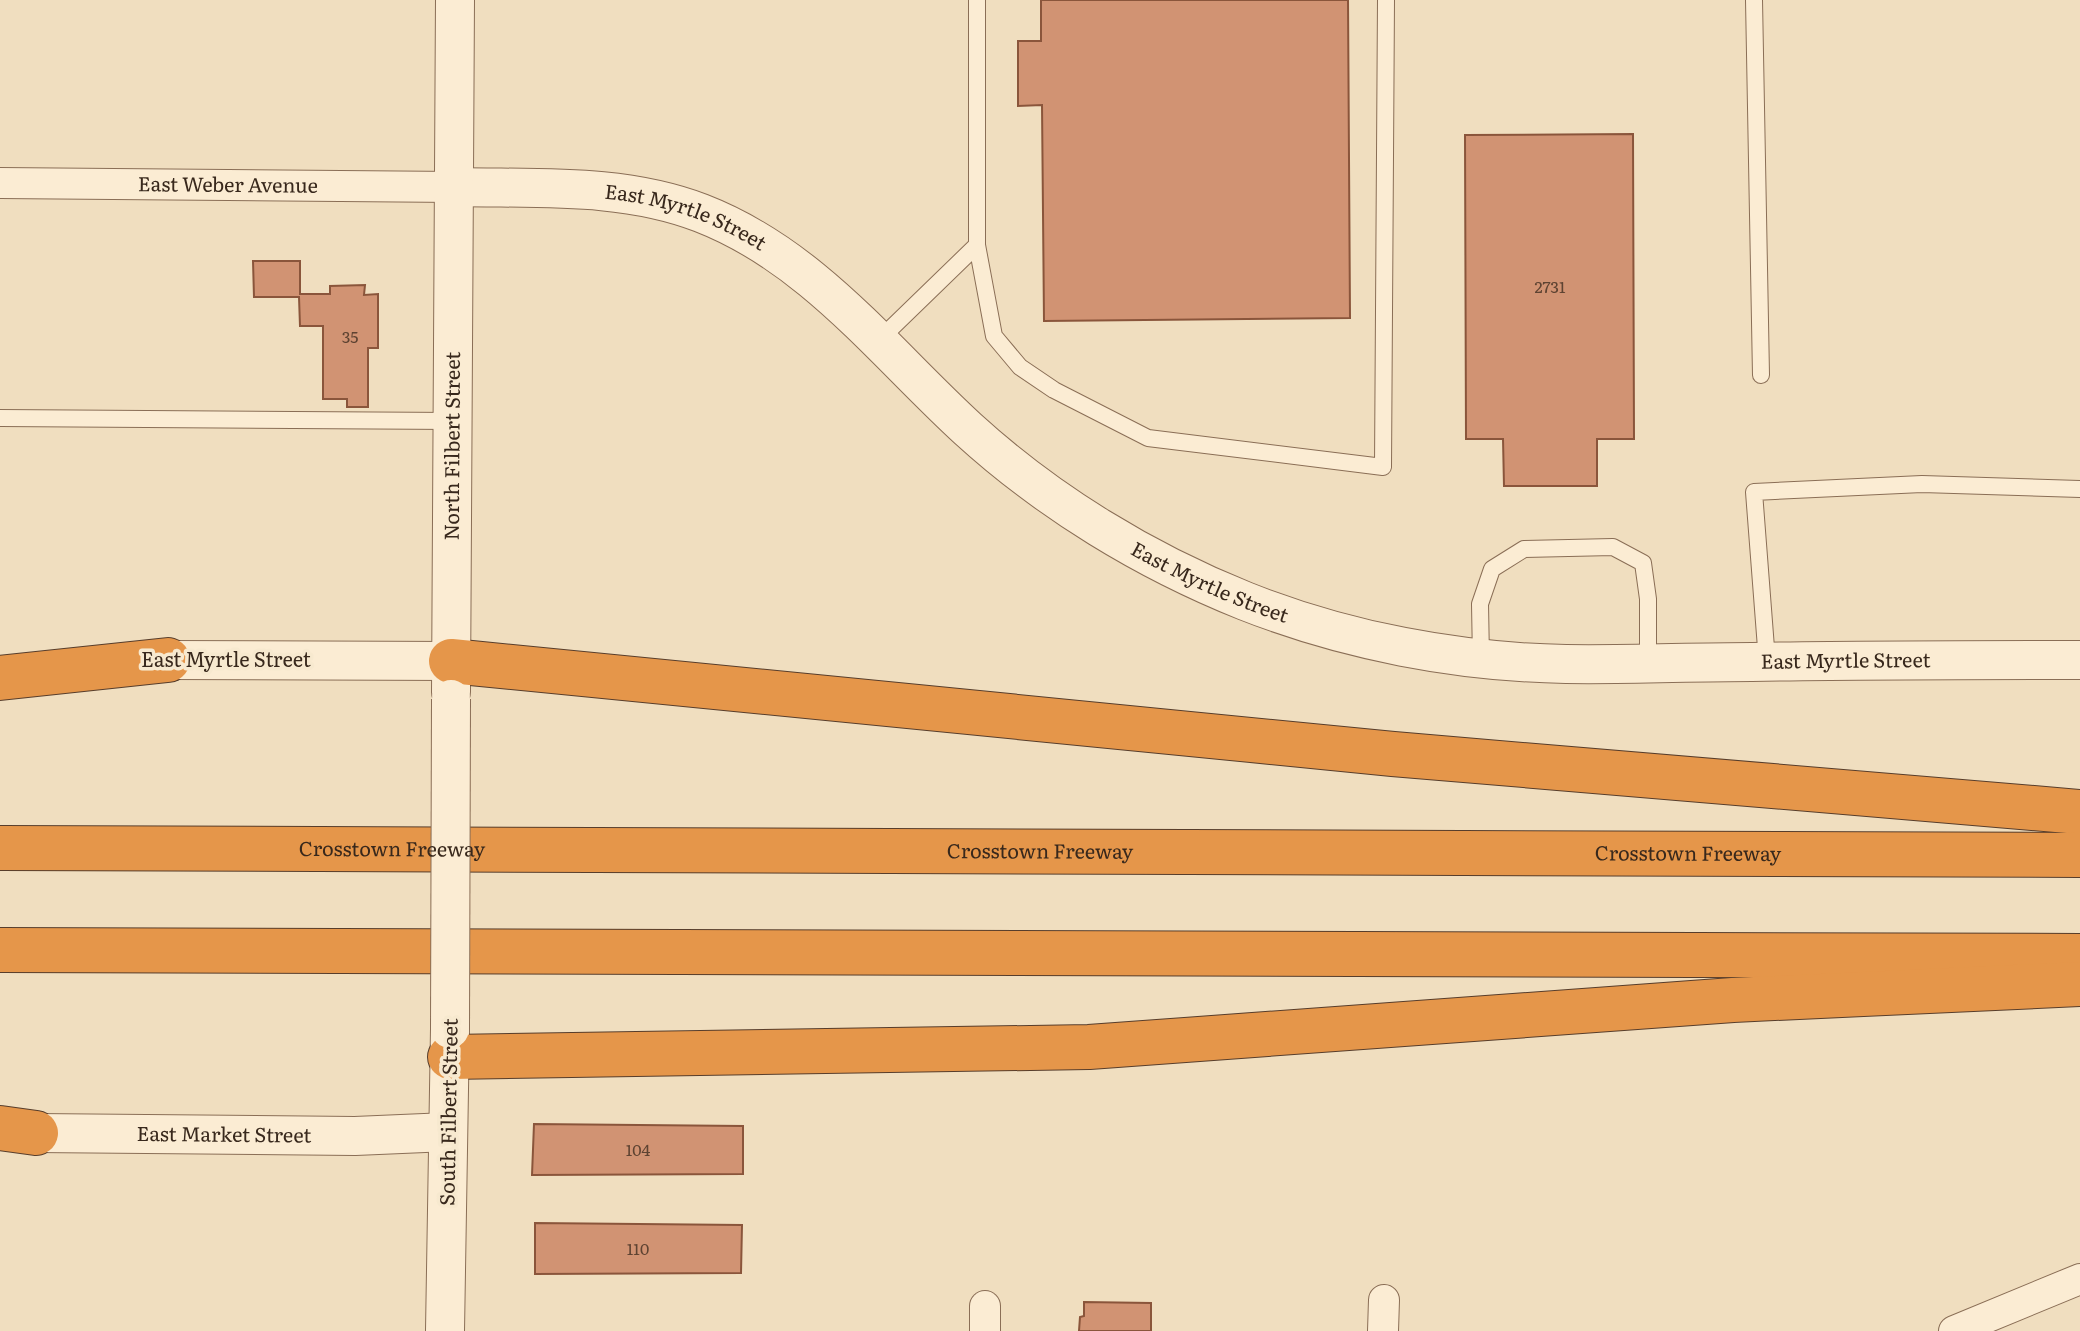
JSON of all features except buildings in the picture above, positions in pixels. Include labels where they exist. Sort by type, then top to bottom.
[{"type":"highway","points":[[0,678],[168,660]]},
{"type":"highway","points":[[451,680],[2080,812]]},
{"type":"highway","name":"Crosstown Freeway","points":[[0,848],[2080,855]]},
{"type":"highway","points":[[0,950],[2080,956]]},
{"type":"highway","points":[[450,1043],[1089,1047],[1733,1000],[2080,984]]},
{"type":"street","name":"North Filbert Street","points":[[450,894],[455,0]]},
{"type":"street","name":"East Weber Avenue","points":[[0,183],[456,187]]},
{"type":"street","name":"East Myrtle Street","points":[[456,187],[601,190],[655,199],[699,212],[745,232],[796,265],[969,430],[1033,482],[1102,529],[1175,569],[1246,601],[1311,623],[1392,644],[1481,659],[1565,664],[2080,660]]},
{"type":"street","name":"East Myrtle Street","points":[[0,659],[168,660],[451,680]]},
{"type":"street","name":"South Filbert Street","points":[[445,1331],[450,894]]},
{"type":"street","name":"East Market Street","points":[[12,1131],[355,1136],[448,1132]]},
{"type":"street","points":[[1954,1331],[2080,1279]]},
{"type":"street","points":[[1383,1331],[1384,1300]]},
{"type":"lane","points":[[977,0],[977,245],[994,336],[1020,367],[1054,390],[1148,438],[1383,467],[1386,0]]},
{"type":"lane","points":[[1754,0],[1761,375]]},
{"type":"lane","points":[[878,341],[977,245]]},
{"type":"lane","points":[[0,418],[454,421]]},
{"type":"lane","points":[[1767,661],[1754,492],[1922,484],[2080,489]]},
{"type":"lane","points":[[1481,659],[1480,604],[1492,569],[1524,549],[1613,547],[1643,563],[1648,599],[1648,663]]}]
